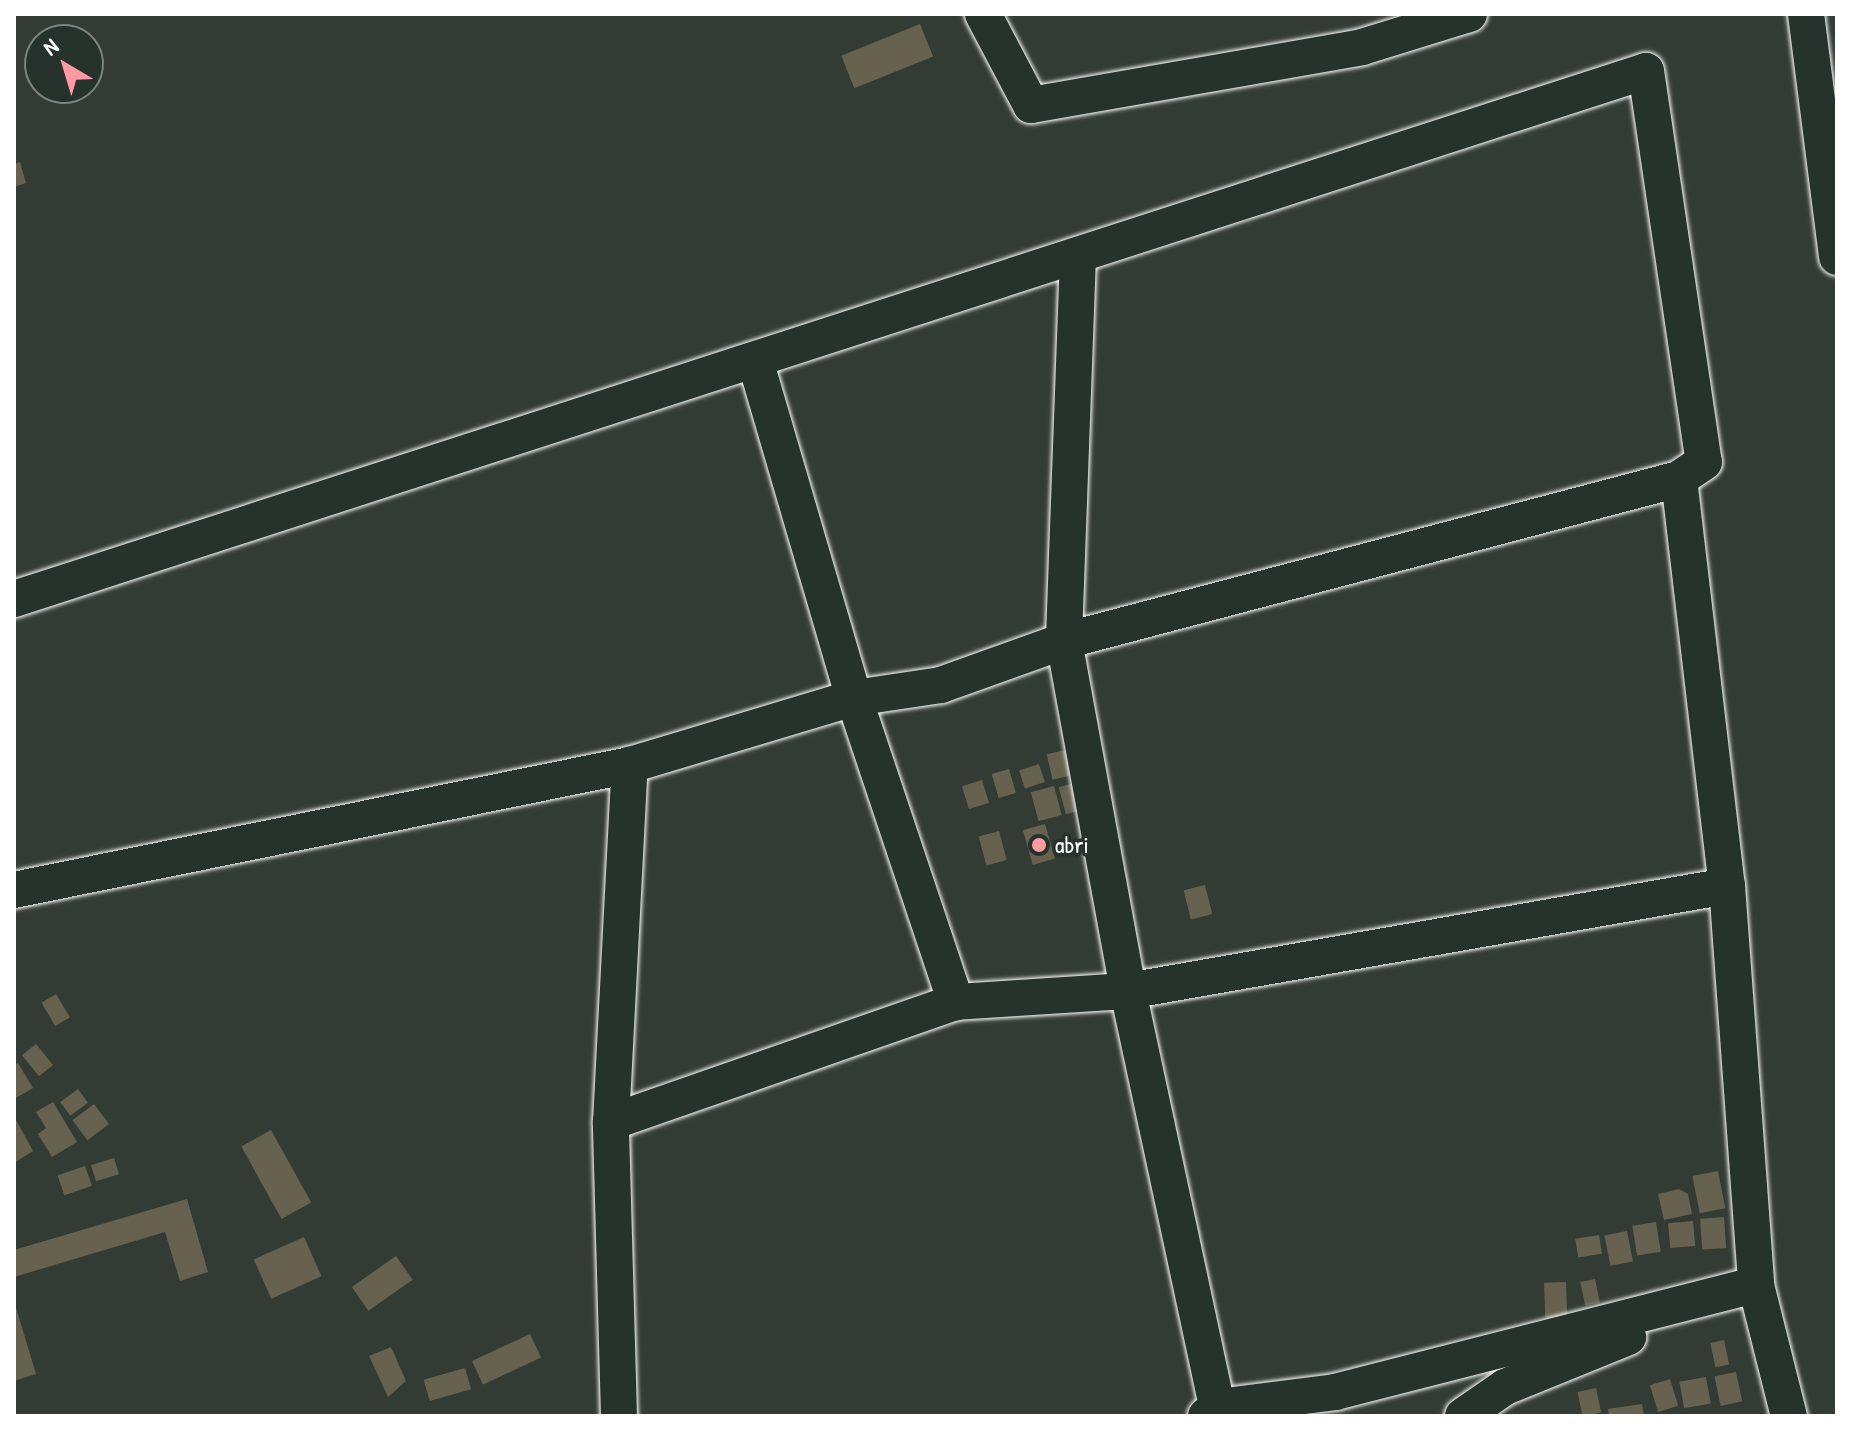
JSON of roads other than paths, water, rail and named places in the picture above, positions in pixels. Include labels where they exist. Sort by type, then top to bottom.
[{"type":"street","points":[[983,14],[1031,105],[1362,47],[1469,14]]},
{"type":"street","points":[[1806,14],[1837,257]]},
{"type":"street","points":[[14,599],[1646,71],[1704,462],[1679,479],[1064,641],[941,685],[854,698],[630,765],[14,890]]},
{"type":"street","points":[[1078,256],[1064,641],[1128,991],[1212,1412],[1335,1392],[1756,1285]]},
{"type":"street","points":[[755,360],[854,698],[956,1002]]},
{"type":"street","points":[[1679,479],[1727,886],[1756,1285],[1789,1416]]},
{"type":"street","points":[[619,1416],[611,1122],[630,765]]},
{"type":"street","points":[[611,1122],[956,1002],[1128,991],[1727,886]]},
{"type":"street","points":[[1463,1416],[1505,1387],[1756,1285]]},
{"type":"place","name":"abri","points":[[1039,845]]}]
